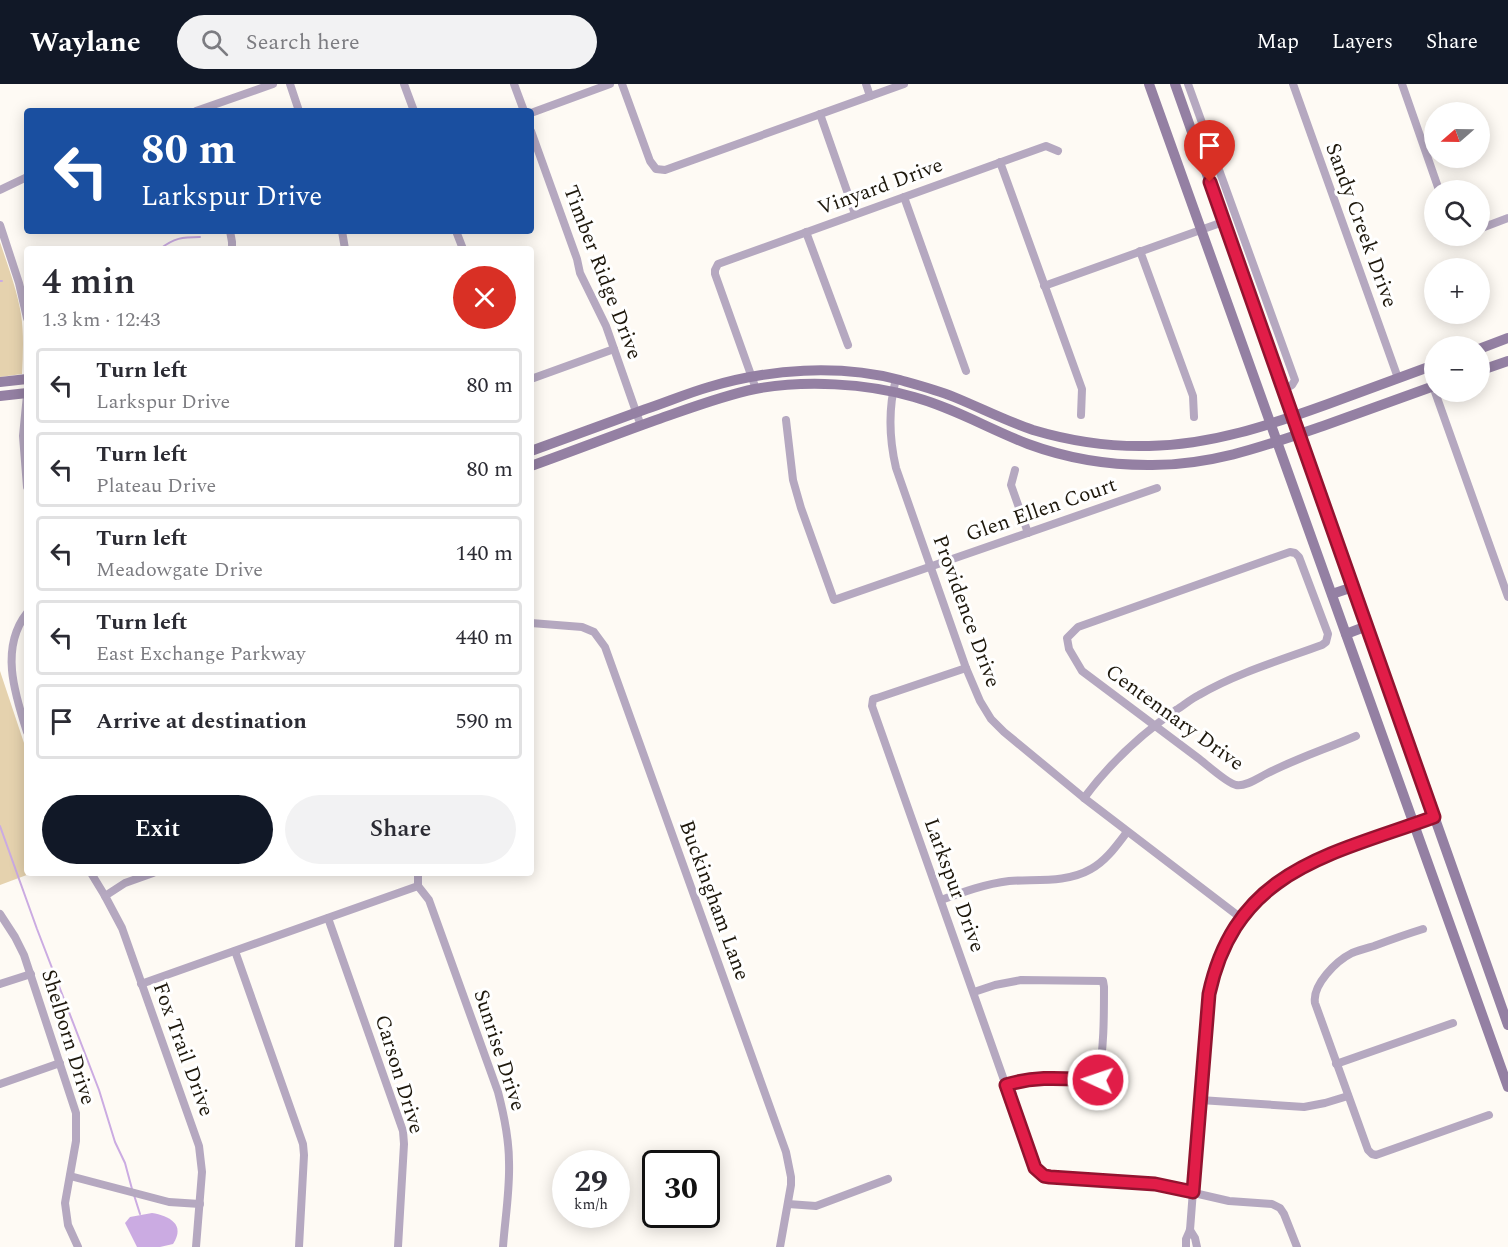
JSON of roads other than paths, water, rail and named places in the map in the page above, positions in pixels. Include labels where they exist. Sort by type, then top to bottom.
[{"type":"main road","points":[[1149,84],[1508,1087]]},
{"type":"main road","points":[[1175,84],[1508,1025]]},
{"type":"main road","points":[[1490,345],[1508,338]]},
{"type":"main road","points":[[1490,367],[1508,361]]},
{"type":"main road","points":[[534,450],[708,387],[752,376],[779,373],[834,371],[896,379],[940,392],[1034,430],[1069,439],[1110,445],[1149,446],[1190,443],[1231,436],[1292,417],[1424,368]]},
{"type":"main road","points":[[0,382],[24,379]]},
{"type":"main road","points":[[534,465],[715,399],[756,389],[797,385],[861,387],[912,396],[945,407],[1030,445],[1110,464],[1150,465],[1193,463],[1237,454],[1424,391]]},
{"type":"main road","points":[[0,396],[24,394]]},
{"type":"main road","points":[[1332,594],[1353,587]]},
{"type":"main road","points":[[1346,634],[1367,626]]},
{"type":"main road","points":[[1414,824],[1434,817]]},
{"type":"street","points":[[205,108],[273,84]]},
{"type":"street","points":[[290,84],[298,108]]},
{"type":"street","points":[[404,84],[413,108]]},
{"type":"street","points":[[514,84],[523,108]]},
{"type":"street","points":[[534,112],[610,84]]},
{"type":"street","points":[[622,84],[650,161],[656,169],[665,170],[904,84]]},
{"type":"street","points":[[866,84],[870,96]]},
{"type":"street","points":[[1188,84],[1295,380],[1292,385],[1283,390]]},
{"type":"street","name":"Sandy Creek Drive","points":[[1293,84],[1398,378]]},
{"type":"street","points":[[1402,84],[1436,180]]},
{"type":"street","points":[[820,114],[855,214]]},
{"type":"street","name":"Timber Ridge Drive","points":[[534,139],[580,273],[606,326],[641,426]]},
{"type":"street","name":"Vinyard Drive","points":[[752,376],[715,274],[716,267],[721,262],[1046,146],[1058,151]]},
{"type":"street","points":[[1000,162],[1082,389],[1081,415]]},
{"type":"street","points":[[0,190],[24,178]]},
{"type":"street","points":[[904,197],[966,371]]},
{"type":"street","points":[[1490,225],[1508,218]]},
{"type":"street","points":[[1044,286],[1223,222]]},
{"type":"street","points":[[0,225],[24,301]]},
{"type":"street","points":[[806,232],[848,345]]},
{"type":"street","points":[[1140,251],[1193,396],[1194,417]]},
{"type":"street","points":[[534,379],[614,349]]},
{"type":"street","points":[[752,376],[756,389]]},
{"type":"street","name":"Providence Drive","points":[[896,379],[890,427],[892,452],[898,477],[966,668],[980,701],[1004,732],[1127,832],[1241,918]]},
{"type":"street","points":[[1439,402],[1508,597]]},
{"type":"street","name":"Glen Ellen Court","points":[[786,420],[793,480],[798,499],[834,600],[1157,488]]},
{"type":"street","points":[[24,426],[24,449]]},
{"type":"street","points":[[1015,470],[1011,485],[1028,533]]},
{"type":"street","name":"Centennary Drive","points":[[1155,726],[1198,695],[1248,672],[1322,645],[1328,640],[1299,557],[1290,552],[1078,627],[1066,638],[1069,649],[1082,671],[1155,726],[1234,785],[1239,786],[1252,781],[1294,760],[1356,736]]},
{"type":"street","points":[[24,616],[10,636],[6,653],[7,671],[24,723]]},
{"type":"street","name":"Buckingham Lane","points":[[534,623],[582,627],[594,632],[605,647],[783,1142],[791,1177],[780,1247]]},
{"type":"street","name":"Larkspur Drive","points":[[966,668],[873,699],[872,706],[1035,1168],[1041,1174],[1050,1177],[1155,1184],[1193,1192]]},
{"type":"street","points":[[1084,798],[1117,758],[1155,726]]},
{"type":"street","points":[[1186,1247],[1186,1239],[1190,1230],[1209,994],[1213,974],[1229,935],[1266,891],[1295,871],[1330,855],[1414,824]]},
{"type":"street","points":[[941,900],[1007,881],[1064,878],[1083,872],[1097,865],[1127,832]]},
{"type":"street","name":"Fox Trail Drive","points":[[94,876],[122,928],[199,1146],[202,1172],[196,1247]]},
{"type":"street","points":[[105,896],[125,884],[145,876]]},
{"type":"street","points":[[141,984],[418,886],[418,876]]},
{"type":"street","name":"Sunrise Drive","points":[[418,886],[429,900],[503,1111],[509,1163],[503,1247]]},
{"type":"street","name":"Shelborn Drive","points":[[0,914],[20,946],[31,974],[76,1113],[76,1141],[66,1194],[66,1213],[68,1225],[78,1247]]},
{"type":"street","name":"Carson Drive","points":[[328,918],[403,1131],[405,1144],[398,1247]]},
{"type":"street","points":[[1423,929],[1350,954],[1323,977],[1314,997],[1336,1064],[1368,1150],[1376,1155],[1489,1115]]},
{"type":"street","points":[[235,951],[303,1144],[299,1247]]},
{"type":"street","points":[[0,984],[31,974]]},
{"type":"street","points":[[974,992],[1022,980],[1103,981],[1104,1031],[1098,1080],[1048,1077],[1020,1080],[1006,1085]]},
{"type":"street","points":[[1336,1064],[1453,1023]]},
{"type":"street","points":[[0,1084],[60,1063]]},
{"type":"street","points":[[1200,1100],[1304,1107],[1348,1096]]},
{"type":"street","points":[[70,1176],[169,1202],[200,1204]]},
{"type":"street","points":[[788,1204],[816,1206],[888,1179]]},
{"type":"street","points":[[1193,1192],[1229,1201],[1272,1204],[1280,1208],[1289,1223],[1297,1247]]},
{"type":"street","points":[[1190,1230],[1197,1247]]},
{"type":"waterway","points":[[164,246],[179,239],[200,237]]},
{"type":"waterway","points":[[0,826],[99,1090],[132,1189]]},
{"type":"waterway","points":[[134,1195],[140,1214]]}]
